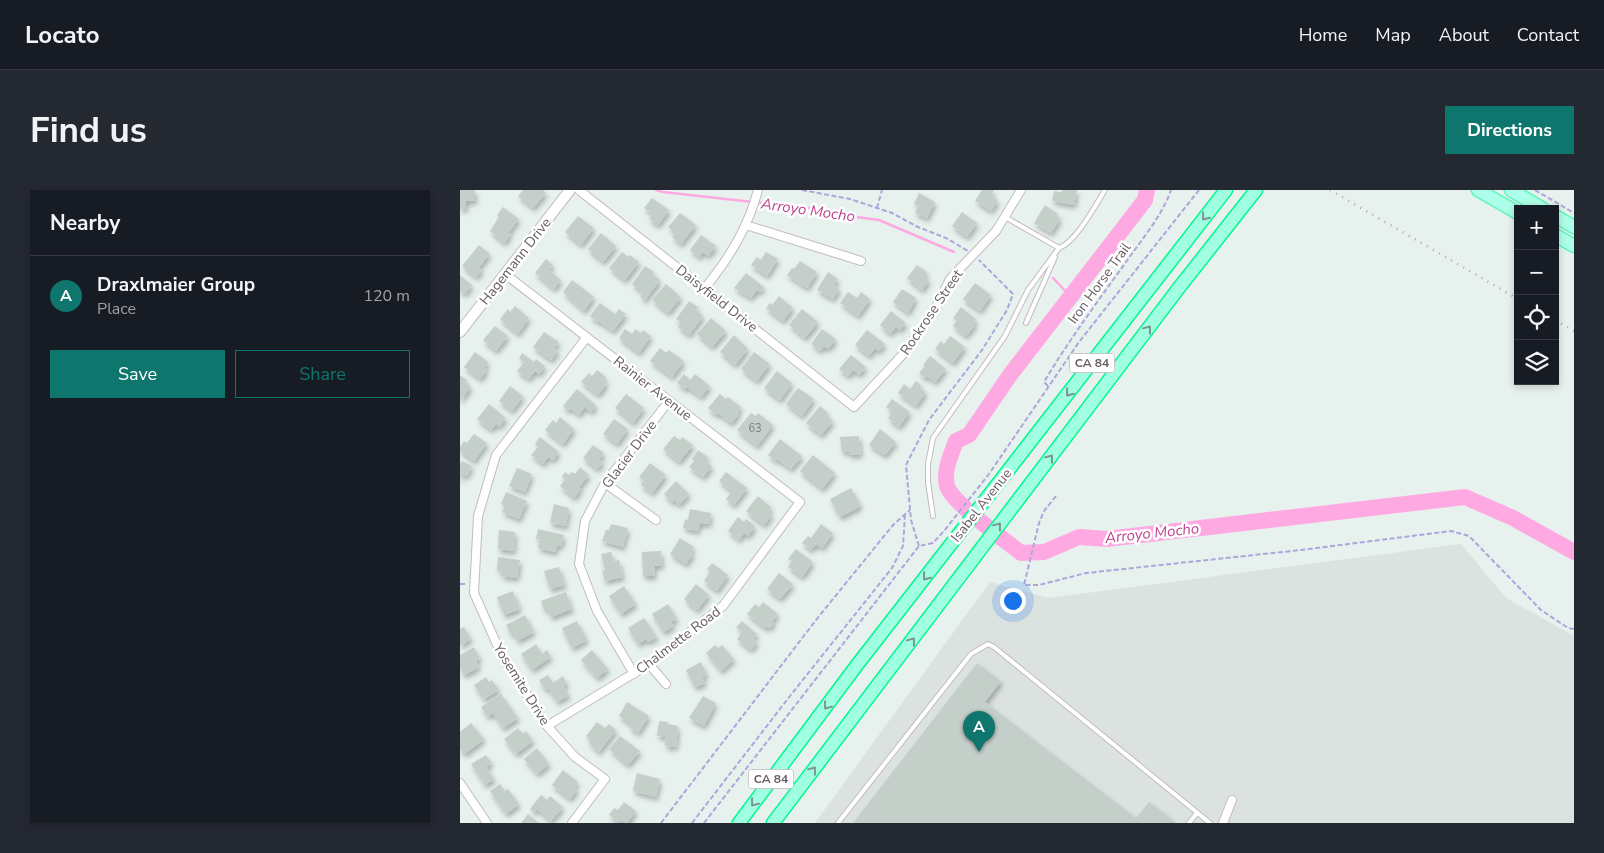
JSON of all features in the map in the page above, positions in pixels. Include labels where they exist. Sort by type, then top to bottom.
[{"type":"highway","name":"Isabel Avenue","points":[[739,823],[955,538],[994,478],[1226,190]]},
{"type":"highway","name":"Isabel Avenue","points":[[773,823],[1178,288],[1256,190]]},
{"type":"main road","points":[[1478,190],[1514,211]]},
{"type":"main road","points":[[1511,190],[1536,205]]},
{"type":"main road","points":[[1559,218],[1574,227]]},
{"type":"main road","points":[[1559,237],[1574,246]]},
{"type":"street","name":"Hagemann Drive","points":[[460,332],[570,190]]},
{"type":"street","name":"Daisyfield Drive","points":[[579,190],[854,407]]},
{"type":"street","points":[[705,288],[736,245],[758,190]]},
{"type":"street","name":"Rockrose Street","points":[[854,407],[905,352],[930,316],[950,279],[996,231],[1021,190]]},
{"type":"street","points":[[746,224],[861,261]]},
{"type":"street","name":"Rainier Avenue","points":[[504,274],[800,502]]},
{"type":"street","name":"Yosemite Drive","points":[[572,823],[605,779],[575,757],[547,726],[502,656],[474,593],[478,516],[496,455],[587,337]]},
{"type":"street","name":"Glacier Drive","points":[[634,674],[597,611],[580,564],[585,521],[605,483],[669,401]]},
{"type":"street","points":[[605,483],[656,520]]},
{"type":"street","name":"Chalmette Road","points":[[547,726],[649,664],[724,606],[800,502]]},
{"type":"street","points":[[649,664],[666,684]]},
{"type":"street","points":[[460,783],[488,823]]},
{"type":"street","points":[[1223,823],[1232,800]]},
{"type":"lane","points":[[933,516],[928,482],[928,464],[933,438],[1005,336],[1028,290],[1059,248],[1066,246],[1081,227],[1105,190]]},
{"type":"lane","points":[[1005,217],[1059,248]]},
{"type":"lane","points":[[1026,323],[1059,248]]},
{"type":"lane","points":[[838,823],[971,654],[988,644],[1002,653],[1210,823]]},
{"type":"lane","points":[[1189,823],[1197,813]]},
{"type":"path","points":[[802,190],[850,199],[892,213],[918,227],[946,238],[973,254],[1013,294],[1007,310],[982,350],[929,420],[906,465],[910,510],[919,546]]},
{"type":"path","points":[[877,208],[882,190]]},
{"type":"path","name":"Iron Horse Trail","points":[[1048,386],[1044,382],[1075,334],[1158,217],[1170,190]]},
{"type":"path","points":[[704,823],[919,546],[933,543],[994,478],[1048,386],[1079,342],[1199,190]]},
{"type":"path","points":[[1535,190],[1574,213]]},
{"type":"path","points":[[1056,496],[1044,511],[1039,522],[1024,584],[1039,585],[1086,573],[1301,550],[1451,531],[1469,536],[1541,610],[1568,628],[1574,629]]},
{"type":"path","points":[[662,823],[816,620],[893,525],[910,510]]},
{"type":"path","points":[[692,823],[892,568],[904,546],[905,515]]},
{"type":"shaded area","points":[[1461,544],[1506,598],[1574,636],[1574,823],[815,823],[990,582],[1049,598]]},
{"type":"building","points":[[460,190],[475,190],[475,201],[466,201],[466,209],[460,209]]},
{"type":"building","points":[[523,190],[543,190],[546,193],[533,208],[518,196]]},
{"type":"building","points":[[982,190],[994,190],[991,196],[998,200],[991,211],[975,201]]},
{"type":"building","points":[[1062,190],[1077,190],[1074,205],[1052,201],[1054,191],[1062,192]]},
{"type":"building","points":[[919,193],[935,202],[927,218],[915,213],[918,206],[914,204]]},
{"type":"building","points":[[652,198],[669,210],[658,225],[649,219],[653,214],[644,208]]},
{"type":"building","points":[[1045,205],[1058,214],[1057,216],[1060,219],[1051,233],[1034,223]]},
{"type":"building","points":[[503,207],[519,219],[508,233],[511,234],[504,243],[490,231]]},
{"type":"building","points":[[962,212],[977,223],[967,237],[952,226]]},
{"type":"building","points":[[680,213],[696,225],[681,244],[672,237],[676,233],[668,227]]},
{"type":"building","points":[[578,216],[594,228],[581,245],[565,232]]},
{"type":"building","points":[[601,233],[616,246],[603,262],[588,249]]},
{"type":"building","points":[[701,235],[716,246],[708,256],[703,252],[699,257],[690,250]]},
{"type":"building","points":[[479,245],[490,254],[479,267],[482,270],[476,277],[462,266]]},
{"type":"building","points":[[622,252],[639,262],[625,280],[609,268]]},
{"type":"building","points":[[766,252],[778,259],[767,276],[751,265],[757,257],[761,260]]},
{"type":"building","points":[[546,259],[553,265],[549,270],[561,280],[554,289],[535,273]]},
{"type":"building","points":[[800,261],[817,272],[807,288],[787,275]]},
{"type":"building","points":[[917,265],[927,272],[924,277],[929,280],[922,290],[907,278]]},
{"type":"building","points":[[645,266],[654,272],[652,274],[660,280],[645,300],[640,297],[643,293],[632,284]]},
{"type":"building","points":[[828,272],[838,279],[834,285],[839,289],[833,299],[817,290]]},
{"type":"building","points":[[746,273],[764,287],[760,292],[757,290],[751,298],[734,288]]},
{"type":"building","points":[[460,275],[472,285],[465,294],[461,291],[460,293]]},
{"type":"building","points":[[572,280],[594,297],[584,311],[563,292]]},
{"type":"building","points":[[975,283],[991,295],[980,311],[963,299]]},
{"type":"building","points":[[666,284],[681,297],[668,313],[652,300]]},
{"type":"building","points":[[902,289],[916,298],[908,313],[893,302]]},
{"type":"building","points":[[848,292],[857,298],[861,292],[870,299],[858,316],[840,303]]},
{"type":"building","points":[[779,296],[793,308],[783,321],[766,308],[770,303],[772,305]]},
{"type":"building","points":[[689,301],[698,307],[696,310],[703,316],[689,335],[678,327],[681,322],[676,319]]},
{"type":"building","points":[[600,303],[615,314],[619,309],[626,314],[613,331],[590,316]]},
{"type":"building","points":[[515,306],[529,318],[518,334],[500,319],[508,309],[510,312]]},
{"type":"building","points":[[961,307],[976,319],[973,323],[975,325],[966,336],[953,326],[957,321],[953,318]]},
{"type":"building","points":[[802,309],[818,322],[805,338],[789,325]]},
{"type":"building","points":[[891,311],[906,323],[900,330],[896,327],[890,334],[880,325]]},
{"type":"building","points":[[711,318],[726,331],[712,347],[697,334]]},
{"type":"building","points":[[495,326],[508,336],[496,351],[483,340]]},
{"type":"building","points":[[625,329],[632,334],[635,329],[641,333],[643,330],[651,336],[639,353],[619,338]]},
{"type":"building","points":[[822,329],[836,339],[828,349],[824,346],[820,351],[811,344]]},
{"type":"building","points":[[867,330],[885,344],[879,351],[875,348],[869,356],[855,345]]},
{"type":"building","points":[[544,332],[559,342],[554,348],[558,351],[551,360],[533,347]]},
{"type":"building","points":[[734,335],[748,349],[735,365],[720,352]]},
{"type":"building","points":[[950,336],[965,347],[953,363],[935,349],[941,341],[944,344]]},
{"type":"building","points":[[660,348],[666,353],[669,350],[684,361],[672,377],[650,361]]},
{"type":"building","points":[[475,352],[488,362],[484,368],[487,370],[480,379],[464,367]]},
{"type":"building","points":[[754,352],[770,364],[757,381],[741,369]]},
{"type":"building","points":[[522,353],[534,362],[536,359],[545,366],[539,374],[535,371],[529,379],[517,371],[524,362],[519,358]]},
{"type":"building","points":[[851,355],[866,367],[859,375],[854,370],[848,376],[839,369]]},
{"type":"building","points":[[930,356],[946,369],[935,382],[919,373]]},
{"type":"building","points":[[597,370],[606,377],[603,380],[607,383],[598,395],[581,382],[589,373],[592,376]]},
{"type":"building","points":[[777,371],[792,383],[780,400],[764,388]]},
{"type":"building","points":[[684,374],[690,380],[695,374],[710,386],[701,397],[687,387],[685,389],[677,383]]},
{"type":"building","points":[[460,375],[467,380],[465,382],[471,387],[460,401]]},
{"type":"building","points":[[916,381],[922,386],[920,388],[926,392],[916,406],[898,393],[904,384],[910,389]]},
{"type":"building","points":[[510,386],[523,396],[512,411],[499,401]]},
{"type":"building","points":[[798,388],[814,399],[802,416],[786,404]]},
{"type":"building","points":[[577,389],[596,405],[591,412],[585,407],[579,415],[570,408],[568,411],[563,406]]},
{"type":"building","points":[[626,394],[644,408],[633,423],[615,408]]},
{"type":"building","points":[[720,394],[726,399],[728,397],[741,407],[737,413],[739,414],[731,423],[708,408]]},
{"type":"building","points":[[892,399],[910,412],[899,427],[888,418],[893,411],[886,407]]},
{"type":"building","points":[[489,404],[506,418],[499,427],[496,424],[491,430],[477,419]]},
{"type":"building","points":[[820,406],[833,421],[821,435],[806,423]]},
{"type":"building","points":[[751,413],[756,416],[758,413],[773,425],[757,446],[737,430]]},
{"type":"building","points":[[560,417],[574,429],[563,444],[545,430],[553,420],[556,423]]},
{"type":"building","points":[[614,419],[628,429],[617,444],[603,434]]},
{"type":"building","points":[[880,429],[896,442],[885,455],[869,445]]},
{"type":"building","points":[[474,434],[487,443],[474,461],[460,451],[460,447],[464,441],[467,443]]},
{"type":"building","points":[[674,436],[680,440],[682,437],[693,445],[679,462],[663,449]]},
{"type":"building","points":[[859,436],[861,454],[849,455],[849,451],[842,452],[840,437]]},
{"type":"building","points":[[540,437],[559,452],[553,460],[548,457],[543,464],[531,455],[538,447],[535,444]]},
{"type":"building","points":[[780,439],[802,456],[791,469],[768,455]]},
{"type":"building","points":[[593,445],[604,453],[599,459],[603,462],[597,469],[583,458]]},
{"type":"building","points":[[698,450],[708,457],[705,461],[712,466],[703,477],[689,467],[694,461],[692,459]]},
{"type":"building","points":[[813,455],[835,473],[822,489],[800,471]]},
{"type":"building","points":[[462,461],[472,466],[467,476],[463,474],[460,480],[460,464]]},
{"type":"building","points":[[650,463],[666,475],[652,493],[641,485],[644,481],[639,477]]},
{"type":"building","points":[[580,467],[589,475],[579,487],[581,489],[574,498],[560,486],[565,480],[562,477],[565,472],[569,475],[572,472],[575,474]]},
{"type":"building","points":[[517,468],[532,474],[525,492],[509,486]]},
{"type":"building","points":[[726,472],[747,488],[734,505],[726,499],[732,491],[719,481]]},
{"type":"building","points":[[676,481],[689,494],[679,505],[674,500],[671,502],[664,494]]},
{"type":"building","points":[[851,488],[861,506],[840,517],[830,499]]},
{"type":"building","points":[[506,492],[527,501],[519,519],[502,512],[505,506],[501,504]]},
{"type":"building","points":[[758,496],[771,507],[768,512],[772,515],[764,525],[746,511]]},
{"type":"building","points":[[554,504],[569,508],[566,526],[550,523]]},
{"type":"building","points":[[690,509],[711,513],[709,524],[700,523],[698,531],[683,528],[685,519],[688,520]]},
{"type":"building","points":[[738,517],[744,522],[746,519],[755,526],[748,536],[744,533],[739,540],[728,531]]},
{"type":"building","points":[[611,524],[628,528],[623,547],[602,541],[606,530],[609,530]]},
{"type":"building","points":[[821,524],[833,533],[822,548],[816,544],[811,550],[802,543],[808,536],[811,538]]},
{"type":"building","points":[[538,529],[564,535],[561,546],[557,545],[555,552],[538,548],[540,539],[536,539]]},
{"type":"building","points":[[499,530],[515,532],[514,551],[498,549]]},
{"type":"building","points":[[680,538],[694,547],[690,552],[693,554],[686,564],[670,554]]},
{"type":"building","points":[[796,549],[813,562],[802,577],[788,567],[792,561],[788,559]]},
{"type":"building","points":[[661,551],[662,566],[654,566],[655,576],[643,576],[642,552]]},
{"type":"building","points":[[611,552],[614,561],[619,560],[623,577],[605,581],[602,571],[605,570],[601,554]]},
{"type":"building","points":[[498,557],[520,560],[517,578],[501,576],[502,570],[497,570]]},
{"type":"building","points":[[712,563],[728,575],[717,591],[704,581],[710,572],[707,569]]},
{"type":"building","points":[[559,567],[565,585],[550,589],[544,571]]},
{"type":"building","points":[[779,573],[793,584],[780,599],[767,589]]},
{"type":"building","points":[[696,584],[709,595],[697,610],[684,599]]},
{"type":"building","points":[[624,586],[636,604],[621,614],[609,596]]},
{"type":"building","points":[[513,591],[520,609],[504,615],[497,597]]},
{"type":"building","points":[[566,592],[572,609],[551,617],[547,608],[544,610],[541,601]]},
{"type":"building","points":[[763,602],[778,614],[772,621],[774,623],[770,628],[767,626],[765,628],[747,614],[755,604],[759,607]]},
{"type":"building","points":[[668,604],[677,619],[671,622],[674,626],[663,632],[652,614]]},
{"type":"building","points":[[525,615],[534,632],[517,641],[514,633],[511,634],[506,625]]},
{"type":"building","points":[[644,618],[657,637],[648,642],[646,639],[638,644],[628,628]]},
{"type":"building","points":[[577,621],[587,640],[572,648],[562,628]]},
{"type":"building","points":[[742,621],[757,634],[753,639],[757,642],[751,650],[737,639],[742,632],[736,627]]},
{"type":"building","points":[[464,627],[471,639],[460,646],[460,629]]},
{"type":"building","points":[[536,644],[542,654],[547,650],[551,657],[532,670],[521,654]]},
{"type":"building","points":[[715,645],[718,648],[722,645],[734,659],[721,671],[706,653]]},
{"type":"building","points":[[474,647],[480,659],[476,661],[479,667],[464,675],[460,668],[460,655]]},
{"type":"building","points":[[592,650],[608,669],[597,678],[581,660]]},
{"type":"building","points":[[701,662],[707,675],[702,677],[705,683],[695,687],[686,670]]},
{"type":"building","points":[[977,663],[1001,681],[985,702],[1136,818],[1149,802],[1172,819],[1169,823],[853,823]]},
{"type":"building","points":[[548,675],[553,683],[563,676],[567,684],[563,686],[569,695],[557,702],[548,688],[545,689],[539,680]]},
{"type":"building","points":[[486,677],[489,682],[492,680],[499,690],[484,699],[474,685]]},
{"type":"building","points":[[501,694],[518,718],[503,728],[493,713],[488,717],[481,707]]},
{"type":"building","points":[[703,696],[716,703],[704,726],[689,718]]},
{"type":"building","points":[[627,702],[649,716],[638,733],[629,727],[631,724],[619,716]]},
{"type":"building","points":[[659,721],[678,726],[676,747],[665,746],[666,737],[657,736]]},
{"type":"building","points":[[597,722],[605,728],[609,724],[616,730],[599,752],[589,743],[591,741],[586,736]]},
{"type":"building","points":[[471,723],[484,739],[465,754],[460,749],[460,732]]},
{"type":"building","points":[[518,728],[523,734],[526,731],[533,741],[516,754],[504,739]]},
{"type":"building","points":[[620,736],[640,751],[628,765],[609,749]]},
{"type":"building","points":[[537,748],[549,764],[537,774],[524,759]]},
{"type":"building","points":[[486,755],[492,763],[486,767],[494,779],[485,785],[471,764]]},
{"type":"building","points":[[563,770],[578,782],[574,787],[577,790],[570,799],[552,785]]},
{"type":"building","points":[[637,773],[660,779],[656,797],[633,791]]},
{"type":"building","points":[[500,784],[505,791],[508,789],[519,804],[506,814],[490,791]]},
{"type":"building","points":[[541,795],[547,800],[550,796],[563,807],[551,821],[537,809],[534,812],[530,809]]},
{"type":"building","points":[[624,802],[636,811],[627,823],[620,820],[619,822],[609,815],[614,808],[618,810]]},
{"type":"building","points":[[528,814],[539,823],[521,823]]},
{"type":"waterway","name":"Arroyo Mocho","points":[[656,190],[826,210],[848,216],[879,220],[954,252]]},
{"type":"waterway","name":"Arroyo Mocho","points":[[1147,190],[1145,200],[1010,375],[969,435],[956,441],[947,469],[947,486],[958,502],[968,511],[1021,553],[1044,552],[1079,537],[1107,539],[1465,497],[1513,518],[1574,552]]},
{"type":"waterway","name":"Arroyo Mocho","points":[[1053,278],[1071,297]]},
{"type":"railway","points":[[1330,190],[1514,297]]},
{"type":"railway","points":[[1559,322],[1574,331]]},
{"type":"place","name":"Draxlmaier Group","points":[[979,752]]}]
